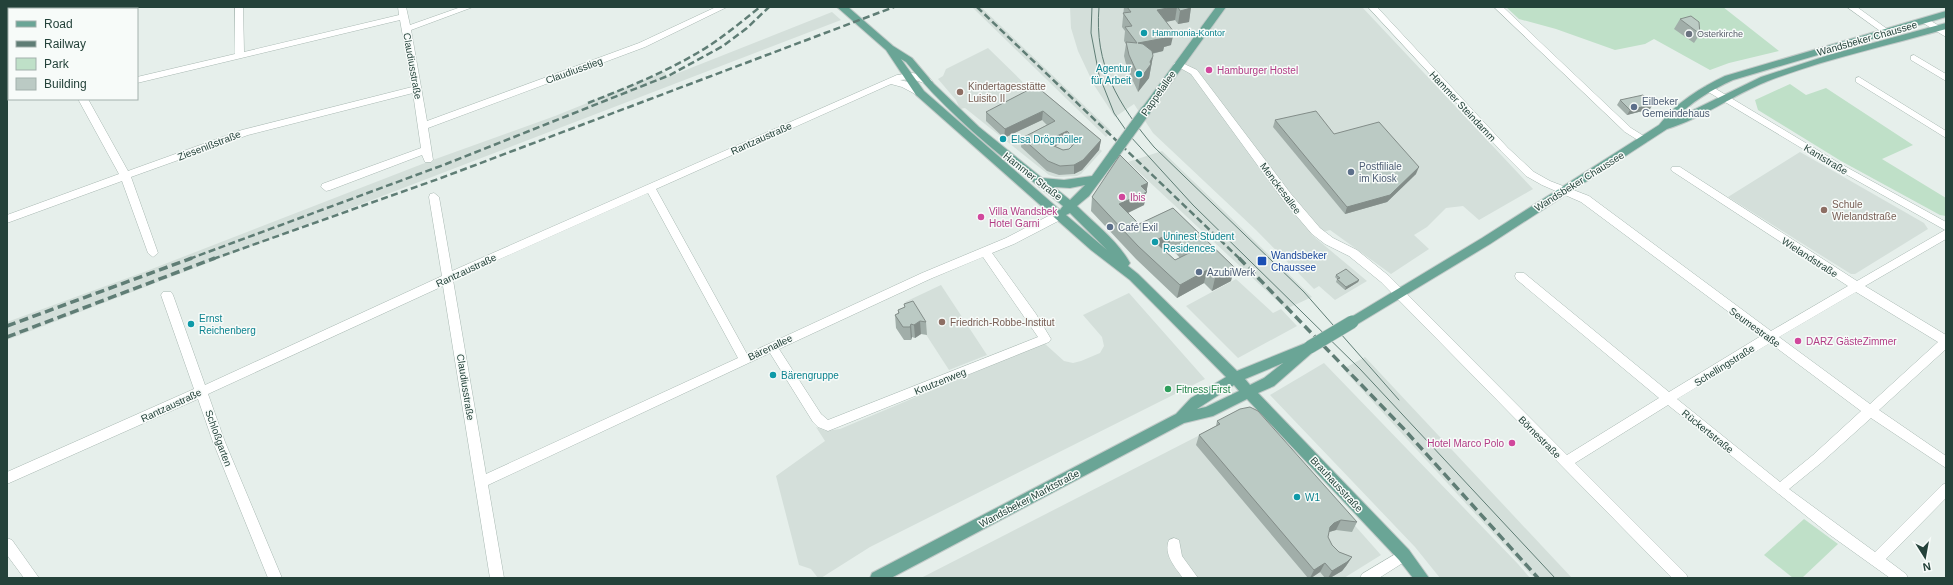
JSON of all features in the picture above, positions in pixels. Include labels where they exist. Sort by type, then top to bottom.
[{"type":"main road","name":"Hammer Straße","points":[[842,7],[890,48],[909,60],[948,106],[1071,207],[1112,247],[1134,277]]},
{"type":"main road","name":"Pappelallee","points":[[1060,215],[1071,207],[1096,180],[1178,64],[1221,7]]},
{"type":"main road","name":"Wandsbeker Chaussee","points":[[1663,128],[1672,114],[1708,88],[1751,70],[1798,59],[1946,14]]},
{"type":"main road","name":"Wandsbeker Chaussee","points":[[1310,347],[1401,294],[1663,128],[1684,121],[1724,98],[1765,79],[1823,60],[1942,27]]},
{"type":"main road","name":"Hammer Straße","points":[[890,48],[895,58],[920,92],[1095,247],[1134,277],[1236,378]]},
{"type":"main road","points":[[1039,180],[1059,185],[1096,180]]},
{"type":"main road","name":"Wandsbeker Marktstraße","points":[[1181,418],[1197,400],[1236,378],[1261,365],[1310,347]]},
{"type":"main road","name":"Wandsbeker Marktstraße","points":[[876,578],[1181,418],[1208,412],[1274,379],[1310,347]]},
{"type":"main road","name":"Brauhausstraße","points":[[1236,378],[1404,555],[1422,578]]},
{"type":"street","points":[[239,7],[240,56]]},
{"type":"street","name":"Claudiusstraße","points":[[326,187],[427,155],[402,7]]},
{"type":"street","points":[[406,29],[469,7]]},
{"type":"street","name":"Claudiusstieg","points":[[423,126],[642,45],[723,7]]},
{"type":"street","name":"Hammer Steindamm","points":[[1372,7],[1510,155],[1530,174],[1565,191]]},
{"type":"street","points":[[1498,7],[1628,130],[1644,140]]},
{"type":"street","points":[[1851,7],[1886,31]]},
{"type":"street","points":[[138,80],[404,17]]},
{"type":"street","points":[[1926,21],[1942,27],[1946,34]]},
{"type":"street","points":[[1914,58],[1946,78]]},
{"type":"street","name":"Menckesallee","points":[[1178,64],[1194,72],[1287,197],[1316,231],[1329,241],[1353,253],[1401,294]]},
{"type":"street","points":[[908,75],[927,81]]},
{"type":"street","name":"Rantzaustraße","points":[[7,478],[650,187],[892,82],[900,77],[908,75]]},
{"type":"street","points":[[1859,80],[1946,134]]},
{"type":"street","name":"Hammer Straße","points":[[892,82],[905,84],[920,92]]},
{"type":"street","name":"Kantstraße","points":[[1708,88],[1836,165],[1946,227]]},
{"type":"street","name":"Ziesenißstraße","points":[[7,219],[126,177],[245,132],[417,89]]},
{"type":"street","points":[[84,100],[126,177],[153,252]]},
{"type":"street","name":"Wielandstraße","points":[[1676,169],[1856,286],[1946,341]]},
{"type":"street","points":[[650,187],[744,359]]},
{"type":"street","name":"Seumestraße","points":[[1565,191],[1585,199],[1870,411],[1946,463]]},
{"type":"street","name":"Claudiusstraße","points":[[434,197],[497,578]]},
{"type":"street","name":"Bärenallee","points":[[481,482],[744,359],[926,276],[985,251],[1060,215]]},
{"type":"street","name":"Schellingstraße","points":[[1565,462],[1769,337],[1946,234]]},
{"type":"street","name":"Knutzenweg","points":[[772,347],[817,418],[828,426],[1045,339],[1032,316],[985,251]]},
{"type":"street","name":"Rückertstraße","points":[[1520,276],[1780,489],[1825,524],[1901,578]]},
{"type":"street","name":"Börnestraße","points":[[1401,294],[1416,311],[1681,578]]},
{"type":"street","name":"Schloßgarten","points":[[167,295],[219,442],[275,578]]},
{"type":"street","points":[[1780,489],[1870,411],[1946,341]]},
{"type":"street","points":[[1876,560],[1946,489]]},
{"type":"street","points":[[7,544],[32,578]]},
{"type":"street","points":[[1174,544],[1176,558],[1191,578]]},
{"type":"street","points":[[1366,578],[1404,555]]},
{"type":"shaded area","points":[[972,7],[981,7],[1111,131],[1106,137]]},
{"type":"shaded area","points":[[1070,7],[1362,7],[1533,189],[1479,220],[1463,206],[1446,208],[1427,227],[1414,235],[1429,249],[1391,274],[1330,230],[1312,235],[1367,281],[1335,300],[1319,286],[1314,289],[1256,230],[1153,133],[1134,104],[1115,117],[1094,85],[1078,51],[1071,28]]},
{"type":"shaded area","points":[[832,12],[841,20],[7,340],[7,322],[144,272],[430,161],[555,116],[664,72],[668,77]]},
{"type":"shaded area","points":[[988,48],[1034,93],[1102,151],[1081,174],[1077,176],[1056,177],[1049,175],[965,108],[960,109],[956,100],[938,79],[943,76],[946,69]]},
{"type":"shaded area","points":[[1162,151],[1312,297],[1286,309],[1128,162]]},
{"type":"shaded area","name":"Schule Wielandstraße","points":[[1800,152],[1924,223],[1928,229],[1855,274],[1851,274],[1728,197]]},
{"type":"shaded area","points":[[1236,279],[1273,313],[1281,309],[1297,326],[1238,358],[1186,306]]},
{"type":"shaded area","name":"Friedrich-Robbe-Institut","points":[[941,285],[987,355],[949,370],[905,302]]},
{"type":"shaded area","points":[[1129,293],[1205,379],[870,547],[821,578],[818,578],[811,569],[799,565],[776,476],[825,441],[816,427],[826,431],[840,429],[1044,343],[1064,361],[1073,363],[1100,353],[1104,346],[1102,337],[1083,315]]},
{"type":"shaded area","points":[[1365,357],[1572,578],[1534,578],[1343,369]]},
{"type":"shaded area","points":[[1324,363],[1530,578],[1440,578],[1415,547],[1270,395]]},
{"type":"shaded area","points":[[1235,417],[1262,421],[1381,555],[1344,578],[921,578]]},
{"type":"green space","points":[[1506,7],[1723,7],[1779,51],[1729,63],[1710,70],[1654,39],[1645,44],[1615,50],[1556,29],[1519,19]]},
{"type":"green space","points":[[1790,84],[1806,95],[1826,88],[1913,145],[1882,159],[1946,198],[1946,216],[1940,215],[1841,161],[1758,110],[1755,100]]},
{"type":"green space","points":[[1804,519],[1838,544],[1802,578],[1793,578],[1764,555]]},
{"type":"building","points":[[1127,7],[1173,7],[1157,10],[1174,32],[1162,34],[1165,38],[1138,43],[1143,44],[1152,51],[1153,56],[1150,62],[1151,64],[1140,79],[1129,55],[1126,42],[1137,43],[1125,27],[1132,26],[1123,13],[1131,12]]},
{"type":"building","points":[[1178,7],[1190,7],[1191,8],[1180,11]]},
{"type":"building","points":[[1691,16],[1699,22],[1700,34],[1680,19]]},
{"type":"building","points":[[1036,86],[1101,140],[1083,160],[1074,165],[1060,166],[1048,161],[1022,138],[1055,121],[1043,111],[1005,129],[986,112]],"holes":[[[1067,131],[1077,141],[1069,149],[1063,150],[1045,142]]]},
{"type":"building","points":[[1643,95],[1653,104],[1630,110],[1620,100]]},
{"type":"building","points":[[1316,111],[1334,134],[1379,122],[1419,167],[1390,195],[1347,207],[1275,120]]},
{"type":"building","points":[[1120,155],[1148,183],[1141,186],[1147,192],[1119,204],[1139,224],[1173,208],[1234,267],[1215,278],[1207,270],[1180,285],[1138,246],[1092,197]],"holes":[[[1171,233],[1191,252],[1175,260],[1154,241]]]},
{"type":"building","points":[[1346,269],[1359,280],[1346,287],[1337,279],[1340,278],[1336,275]]},
{"type":"building","points":[[913,301],[926,322],[920,321],[914,325],[911,324],[910,327],[903,327],[895,315],[899,313],[898,310],[905,307],[904,304]]},
{"type":"building","points":[[1250,407],[1258,411],[1357,522],[1341,520],[1334,523],[1330,527],[1328,537],[1332,545],[1339,552],[1352,557],[1347,562],[1332,571],[1325,563],[1314,570],[1199,435],[1220,424],[1217,421],[1240,409]]},
{"type":"tram line","points":[[1092,7],[1091,33],[1099,75],[1114,113],[1130,136],[1193,205],[1360,369],[1555,578]]},
{"type":"tram line","points":[[1099,7],[1098,28],[1100,47],[1111,83],[1119,99],[1141,131],[1154,147],[1304,292],[1399,400]]},
{"type":"railway","points":[[588,103],[645,80],[686,60],[715,42],[760,7]]},
{"type":"railway","points":[[189,259],[446,164],[670,75],[723,46],[747,28],[769,7]]},
{"type":"railway","points":[[213,259],[441,178],[894,7]]},
{"type":"railway","points":[[977,7],[1240,259]]},
{"type":"railway","points":[[7,326],[192,258]]},
{"type":"railway","points":[[7,337],[215,258]]},
{"type":"railway","points":[[1240,259],[1403,428],[1538,578]]},
{"type":"place","name":"Hammonia-Kontor","points":[[1144,33]]},
{"type":"place","name":"Osterkirche","points":[[1689,34]]},
{"type":"place","name":"Hamburger Hostel","points":[[1209,70]]},
{"type":"place","name":"Agentur für Arbeit","points":[[1139,74]]},
{"type":"place","name":"Kindertagesstätte Luisito II","points":[[960,92]]},
{"type":"place","name":"Eilbeker Gemeindehaus","points":[[1634,107]]},
{"type":"place","name":"Elsa Drögmöller","points":[[1003,139]]},
{"type":"place","name":"Postfiliale im Kiosk","points":[[1351,172]]},
{"type":"place","name":"Ibis","points":[[1122,197]]},
{"type":"place","name":"Schule Wielandstraße","points":[[1824,210]]},
{"type":"place","name":"Villa Wandsbek Hotel Garni","points":[[981,217]]},
{"type":"place","name":"Café Exil","points":[[1110,227]]},
{"type":"place","name":"Uninest Student Residences","points":[[1155,242]]},
{"type":"place","name":"Wandsbeker Chaussee","points":[[1262,261]]},
{"type":"place","name":"AzubiWerk","points":[[1199,272]]},
{"type":"place","name":"Friedrich-Robbe-Institut","points":[[942,322]]},
{"type":"place","name":"Ernst Reichenberg","points":[[191,324]]},
{"type":"place","name":"DARZ GästeZimmer","points":[[1798,341]]},
{"type":"place","name":"Bärengruppe","points":[[773,375]]},
{"type":"place","name":"Fitness First","points":[[1168,389]]},
{"type":"place","name":"Hotel Marco Polo","points":[[1512,443]]},
{"type":"place","name":"W1","points":[[1297,497]]}]
